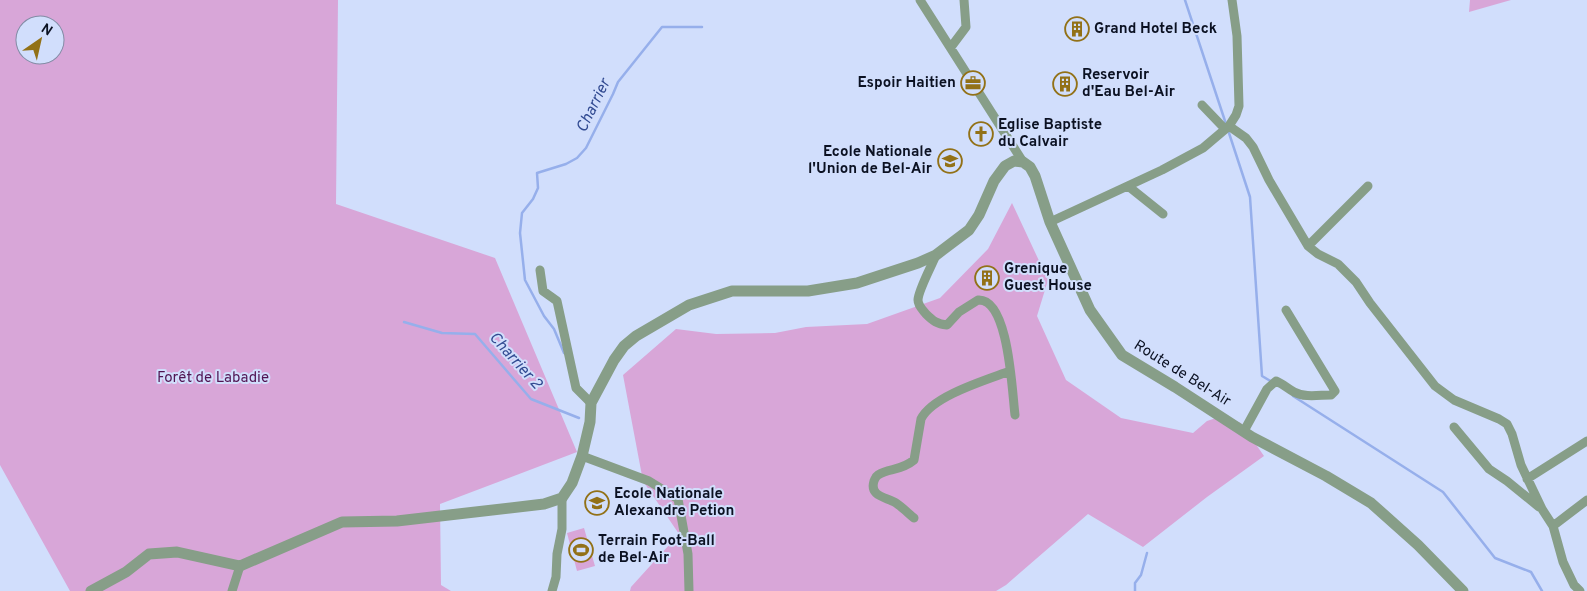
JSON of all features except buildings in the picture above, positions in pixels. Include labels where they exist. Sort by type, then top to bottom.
[{"type":"street","points":[[920,0],[1023,162]]},
{"type":"street","points":[[951,47],[966,27],[964,0]]},
{"type":"street","points":[[1050,222],[1128,186],[1203,148],[1227,127],[1236,115],[1239,106],[1237,36],[1232,0]]},
{"type":"street","points":[[1202,105],[1227,127],[1246,138],[1253,147],[1269,180],[1308,246],[1318,254],[1338,264],[1356,282],[1370,303],[1435,386],[1454,400],[1507,424],[1527,479],[1553,526],[1563,562],[1574,585],[1580,591]]},
{"type":"street","points":[[552,591],[556,577],[557,554],[562,529],[562,498],[577,472],[582,456],[590,422],[591,403],[614,360],[624,346],[644,331],[689,305],[732,291],[808,291],[858,283],[896,272],[936,255],[969,230],[979,214],[994,181],[1005,166],[1014,161],[1023,162]]},
{"type":"street","name":"Route de Bel-Air","points":[[1023,162],[1030,167],[1035,176],[1050,222],[1090,310],[1122,355],[1244,431],[1371,503],[1418,545],[1463,591]]},
{"type":"street","points":[[1128,186],[1163,214]]},
{"type":"street","points":[[1308,246],[1368,186]]},
{"type":"street","points":[[936,255],[918,300],[921,308],[933,321],[946,325],[959,312],[978,300],[988,302],[1000,319],[1010,371],[1014,415]]},
{"type":"street","points":[[540,270],[542,291],[557,301],[576,388],[591,403]]},
{"type":"street","points":[[1244,431],[1267,389],[1274,383],[1285,385],[1305,396],[1331,395],[1335,390],[1286,310]]},
{"type":"street","points":[[914,518],[895,502],[878,496],[874,491],[874,479],[881,474],[906,466],[914,460],[921,419],[931,408],[950,394],[1010,371]]},
{"type":"street","points":[[1454,427],[1489,469],[1542,509]]},
{"type":"street","points":[[1527,479],[1587,441]]},
{"type":"street","points":[[582,456],[649,481],[678,499],[688,554],[689,591]]},
{"type":"street","points":[[91,591],[126,572],[149,554],[177,552],[240,566],[342,522],[397,521],[544,504],[562,498]]},
{"type":"street","points":[[1553,526],[1587,500]]},
{"type":"street","points":[[232,591],[240,566]]},
{"type":"green space","name":"Forêt de Labadie","points":[[0,0],[338,0],[336,204],[495,258],[577,452],[440,504],[441,585],[451,591],[70,591],[0,465]]},
{"type":"green space","points":[[1470,0],[1511,0],[1469,12]]},
{"type":"green space","points":[[1012,203],[1048,280],[1037,316],[1066,380],[1121,418],[1193,433],[1207,421],[1222,416],[1241,423],[1264,456],[1143,547],[1088,514],[1006,585],[996,591],[630,591],[631,587],[679,534],[643,481],[623,375],[676,329],[716,334],[775,333],[806,327],[867,324],[940,298],[988,249]]},
{"type":"green space","name":"Terrain Foot-Ball de Bel-Air","points":[[584,528],[595,566],[577,571],[567,533]]},
{"type":"waterway","points":[[1185,0],[1226,124]]},
{"type":"waterway","name":"Charrier","points":[[564,353],[554,329],[544,316],[525,280],[520,233],[522,213],[533,199],[538,188],[537,173],[566,164],[577,158],[586,148],[618,82],[662,27],[702,27]]},
{"type":"waterway","points":[[1228,130],[1250,197],[1262,376],[1272,382]]},
{"type":"waterway","name":"Charrier 2","points":[[404,322],[442,333],[475,334],[531,399],[579,418]]},
{"type":"waterway","points":[[1293,396],[1443,492],[1495,558],[1531,572],[1542,591]]},
{"type":"waterway","points":[[1135,591],[1135,583],[1141,575],[1147,553]]},
{"type":"place","name":"Grand Hotel Beck","points":[[1077,29]]},
{"type":"place","name":"Espoir Haitien","points":[[973,83]]},
{"type":"place","name":"Reservoir d'Eau Bel-Air","points":[[1065,84]]},
{"type":"place","name":"Eglise Baptiste du Calvair","points":[[981,134]]},
{"type":"place","name":"Ecole Nationale l'Union de Bel-Air","points":[[950,161]]},
{"type":"place","name":"Grenique Guest House","points":[[987,278]]},
{"type":"place","name":"Ecole Nationale Alexandre Petion","points":[[597,503]]},
{"type":"place","name":"Terrain Foot-Ball de Bel-Air","points":[[581,550]]}]
